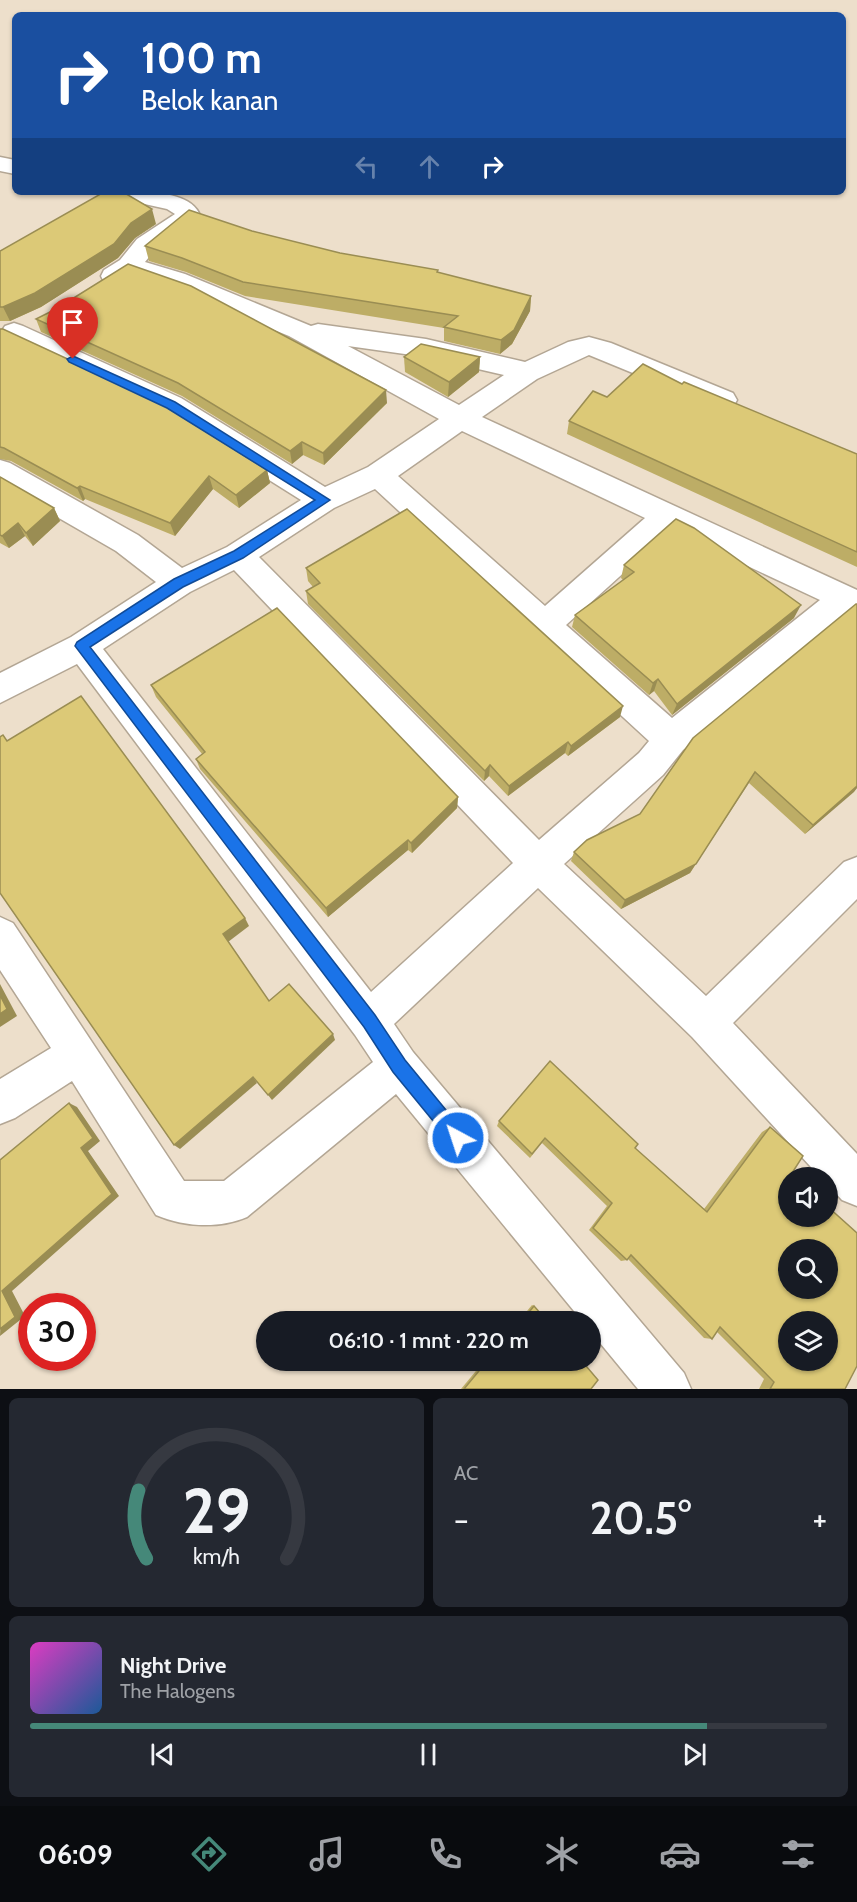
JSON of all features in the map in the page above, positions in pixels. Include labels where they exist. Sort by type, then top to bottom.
[{"type":"street","points":[[92,290],[129,266],[146,244],[183,220],[187,213],[175,204],[135,195]]},
{"type":"street","points":[[129,266],[176,279],[298,330],[460,418],[851,601],[671,739],[651,764],[538,864],[369,1021]]},
{"type":"street","points":[[7,332],[41,319]]},
{"type":"street","points":[[298,330],[426,348],[528,372]]},
{"type":"street","points":[[7,332],[171,405],[324,500]]},
{"type":"street","points":[[0,689],[82,646],[178,583],[238,555],[324,500],[378,475],[528,372],[577,348],[589,346],[644,366],[750,411]]},
{"type":"street","points":[[0,471],[127,543],[178,583]]},
{"type":"street","points":[[378,475],[671,739]]},
{"type":"street","points":[[545,625],[668,515]]},
{"type":"street","points":[[238,555],[538,864],[706,1023],[857,1185]]},
{"type":"street","points":[[82,646],[369,1021],[399,1066],[668,1389]]},
{"type":"street","points":[[706,1023],[857,874]]},
{"type":"street","points":[[0,936],[171,1200],[185,1203],[232,1203],[399,1066]]},
{"type":"street","points":[[0,1103],[78,1054]]},
{"type":"building","points":[[99,195],[128,195],[152,209],[131,223],[114,244],[35,293],[3,307],[0,307],[0,251]]},
{"type":"building","points":[[189,210],[252,231],[340,253],[438,270],[437,272],[531,296],[514,330],[501,340],[444,327],[458,316],[243,282],[145,246]]},
{"type":"building","points":[[128,264],[191,286],[386,390],[323,453],[302,442],[290,451],[178,383],[36,319]]},
{"type":"building","points":[[0,329],[156,400],[267,470],[236,495],[209,476],[170,523],[80,486],[77,488],[0,447]]},
{"type":"building","points":[[421,344],[480,357],[449,382],[404,357]]},
{"type":"building","points":[[643,364],[682,384],[684,382],[857,454],[857,552],[569,421],[593,391],[607,397]]},
{"type":"building","points":[[0,477],[54,508],[26,533],[18,523],[2,536],[0,535]]},
{"type":"building","points":[[407,509],[623,706],[571,746],[568,742],[509,786],[490,765],[485,771],[306,591],[320,583],[306,568]]},
{"type":"building","points":[[676,519],[694,528],[801,605],[677,704],[658,679],[653,683],[575,615],[634,572],[624,565]]},
{"type":"building","points":[[856,604],[857,786],[813,825],[755,772],[696,864],[625,900],[574,852],[587,840],[640,814],[693,738]]},
{"type":"building","points":[[277,608],[458,797],[411,843],[408,840],[326,908],[196,759],[205,752],[151,685]]},
{"type":"building","points":[[81,696],[245,918],[223,934],[269,1001],[289,984],[333,1034],[268,1095],[253,1077],[174,1145],[0,893],[0,737],[3,735],[7,741]]},
{"type":"building","points":[[0,995],[7,1009],[0,1014]]},
{"type":"building","points":[[550,1061],[638,1144],[635,1148],[707,1212],[770,1127],[803,1156],[796,1167],[778,1167],[778,1227],[838,1227],[838,1216],[857,1233],[857,1366],[845,1389],[770,1389],[774,1382],[720,1327],[712,1339],[631,1255],[627,1260],[593,1228],[612,1203],[545,1138],[532,1154],[499,1121]]},
{"type":"building","points":[[69,1103],[93,1138],[81,1148],[112,1194],[2,1291],[15,1317],[0,1329],[0,1160]]},
{"type":"building","points":[[479,1371],[590,1371],[598,1380],[591,1389],[464,1389]]},
{"type":"route","points":[[73,359],[171,405],[324,500],[238,555],[178,583],[82,646],[369,1021],[399,1066],[458,1138]]}]
